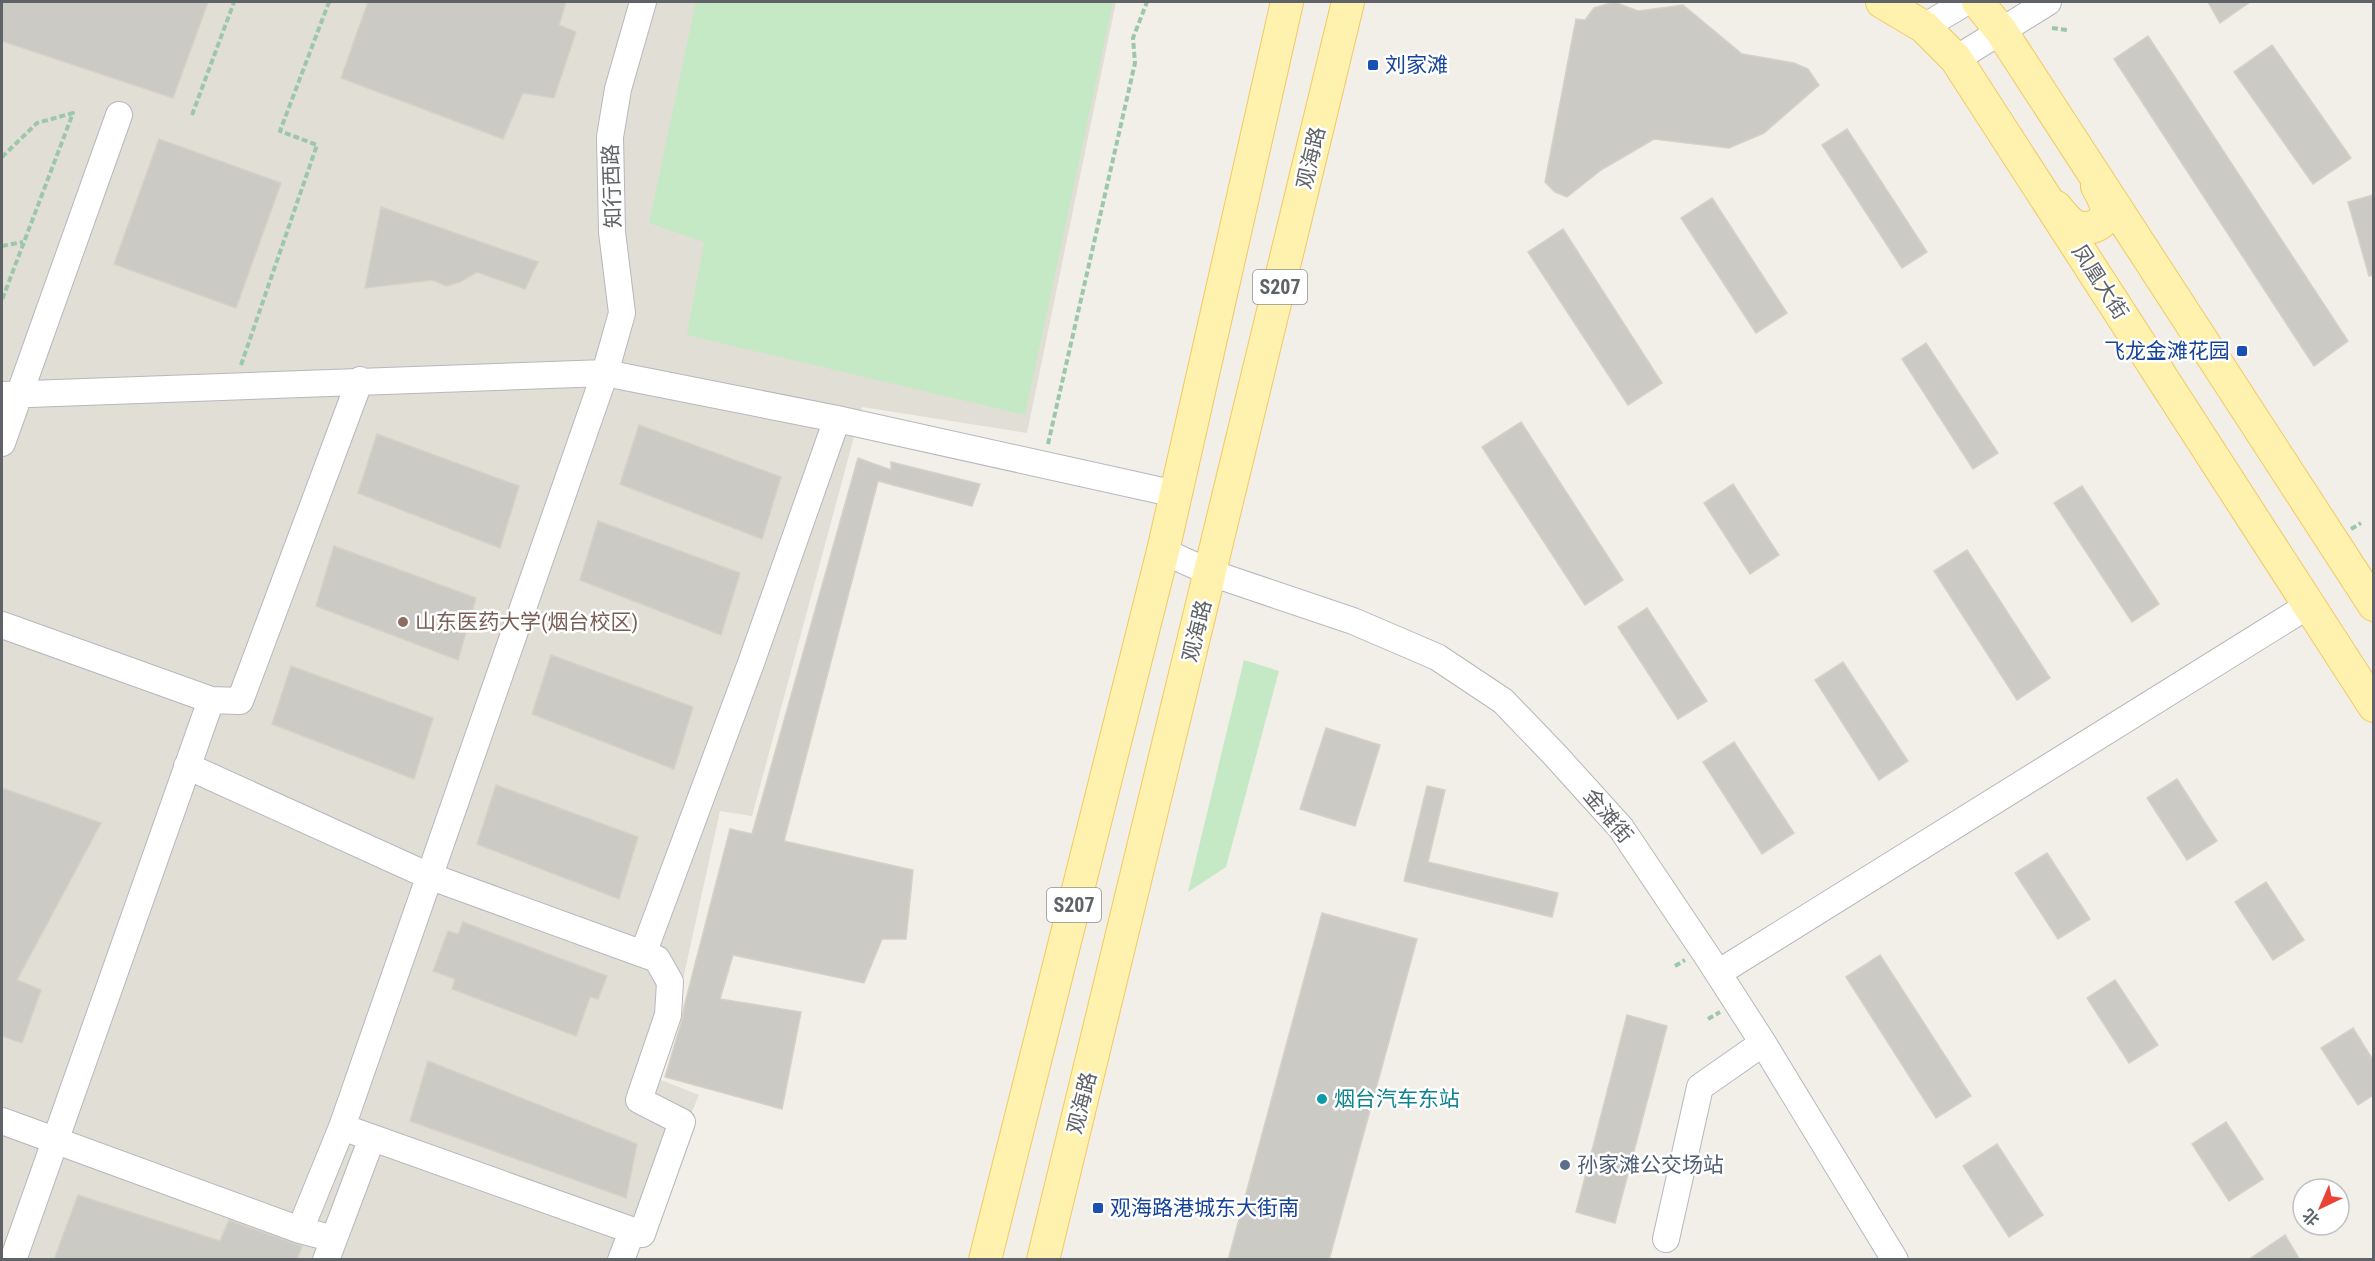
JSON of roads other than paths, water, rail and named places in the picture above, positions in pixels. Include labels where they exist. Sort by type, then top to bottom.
[{"type":"main road","name":"S207","points":[[985,1260],[1163,551],[1287,2]]},
{"type":"main road","name":"观海路","points":[[1043,1260],[1348,2]]},
{"type":"main road","name":"凤凰大街","points":[[1882,2],[1924,27],[1956,59],[2373,706]]},
{"type":"main road","points":[[1978,2],[2001,31],[2373,605]]},
{"type":"main road","points":[[2040,188],[2071,224],[2083,229],[2102,221],[2106,213],[2104,200],[2081,154]]},
{"type":"street","name":"知行西路","points":[[300,1230],[342,1127],[605,373],[622,312],[612,232],[610,137],[618,89],[643,2]]},
{"type":"street","points":[[1924,27],[1966,2]]},
{"type":"street","points":[[1956,59],[2048,2]]},
{"type":"street","points":[[2,443],[11,395],[119,115]]},
{"type":"street","points":[[11,395],[233,388],[360,380],[605,373],[837,419],[1176,494]]},
{"type":"street","points":[[2,624],[211,700],[240,701],[360,380]]},
{"type":"street","points":[[643,954],[751,663],[837,419]]},
{"type":"street","name":"金滩街","points":[[1163,551],[1211,573],[1353,621],[1437,657],[1503,701],[1621,828],[1763,1043],[1895,1260]]},
{"type":"street","points":[[1718,973],[2308,605]]},
{"type":"street","points":[[13,1260],[211,700]]},
{"type":"street","points":[[187,766],[429,876],[657,959],[670,982],[668,1015],[639,1100],[682,1122],[642,1234],[342,1127]]},
{"type":"street","points":[[1666,1239],[1700,1087],[1763,1043]]},
{"type":"street","points":[[2,1121],[300,1230],[330,1250],[372,1138]]},
{"type":"street","points":[[621,1260],[632,1231]]},
{"type":"place","name":"刘家滩","points":[[1373,65]]},
{"type":"place","name":"飞龙金滩花园","points":[[2242,351]]},
{"type":"place","name":"山东医药大学(烟台校区)","points":[[403,622]]},
{"type":"place","name":"烟台汽车东站","points":[[1322,1099]]},
{"type":"place","name":"孙家滩公交场站","points":[[1565,1165]]},
{"type":"place","name":"观海路港城东大街南","points":[[1098,1208]]}]
